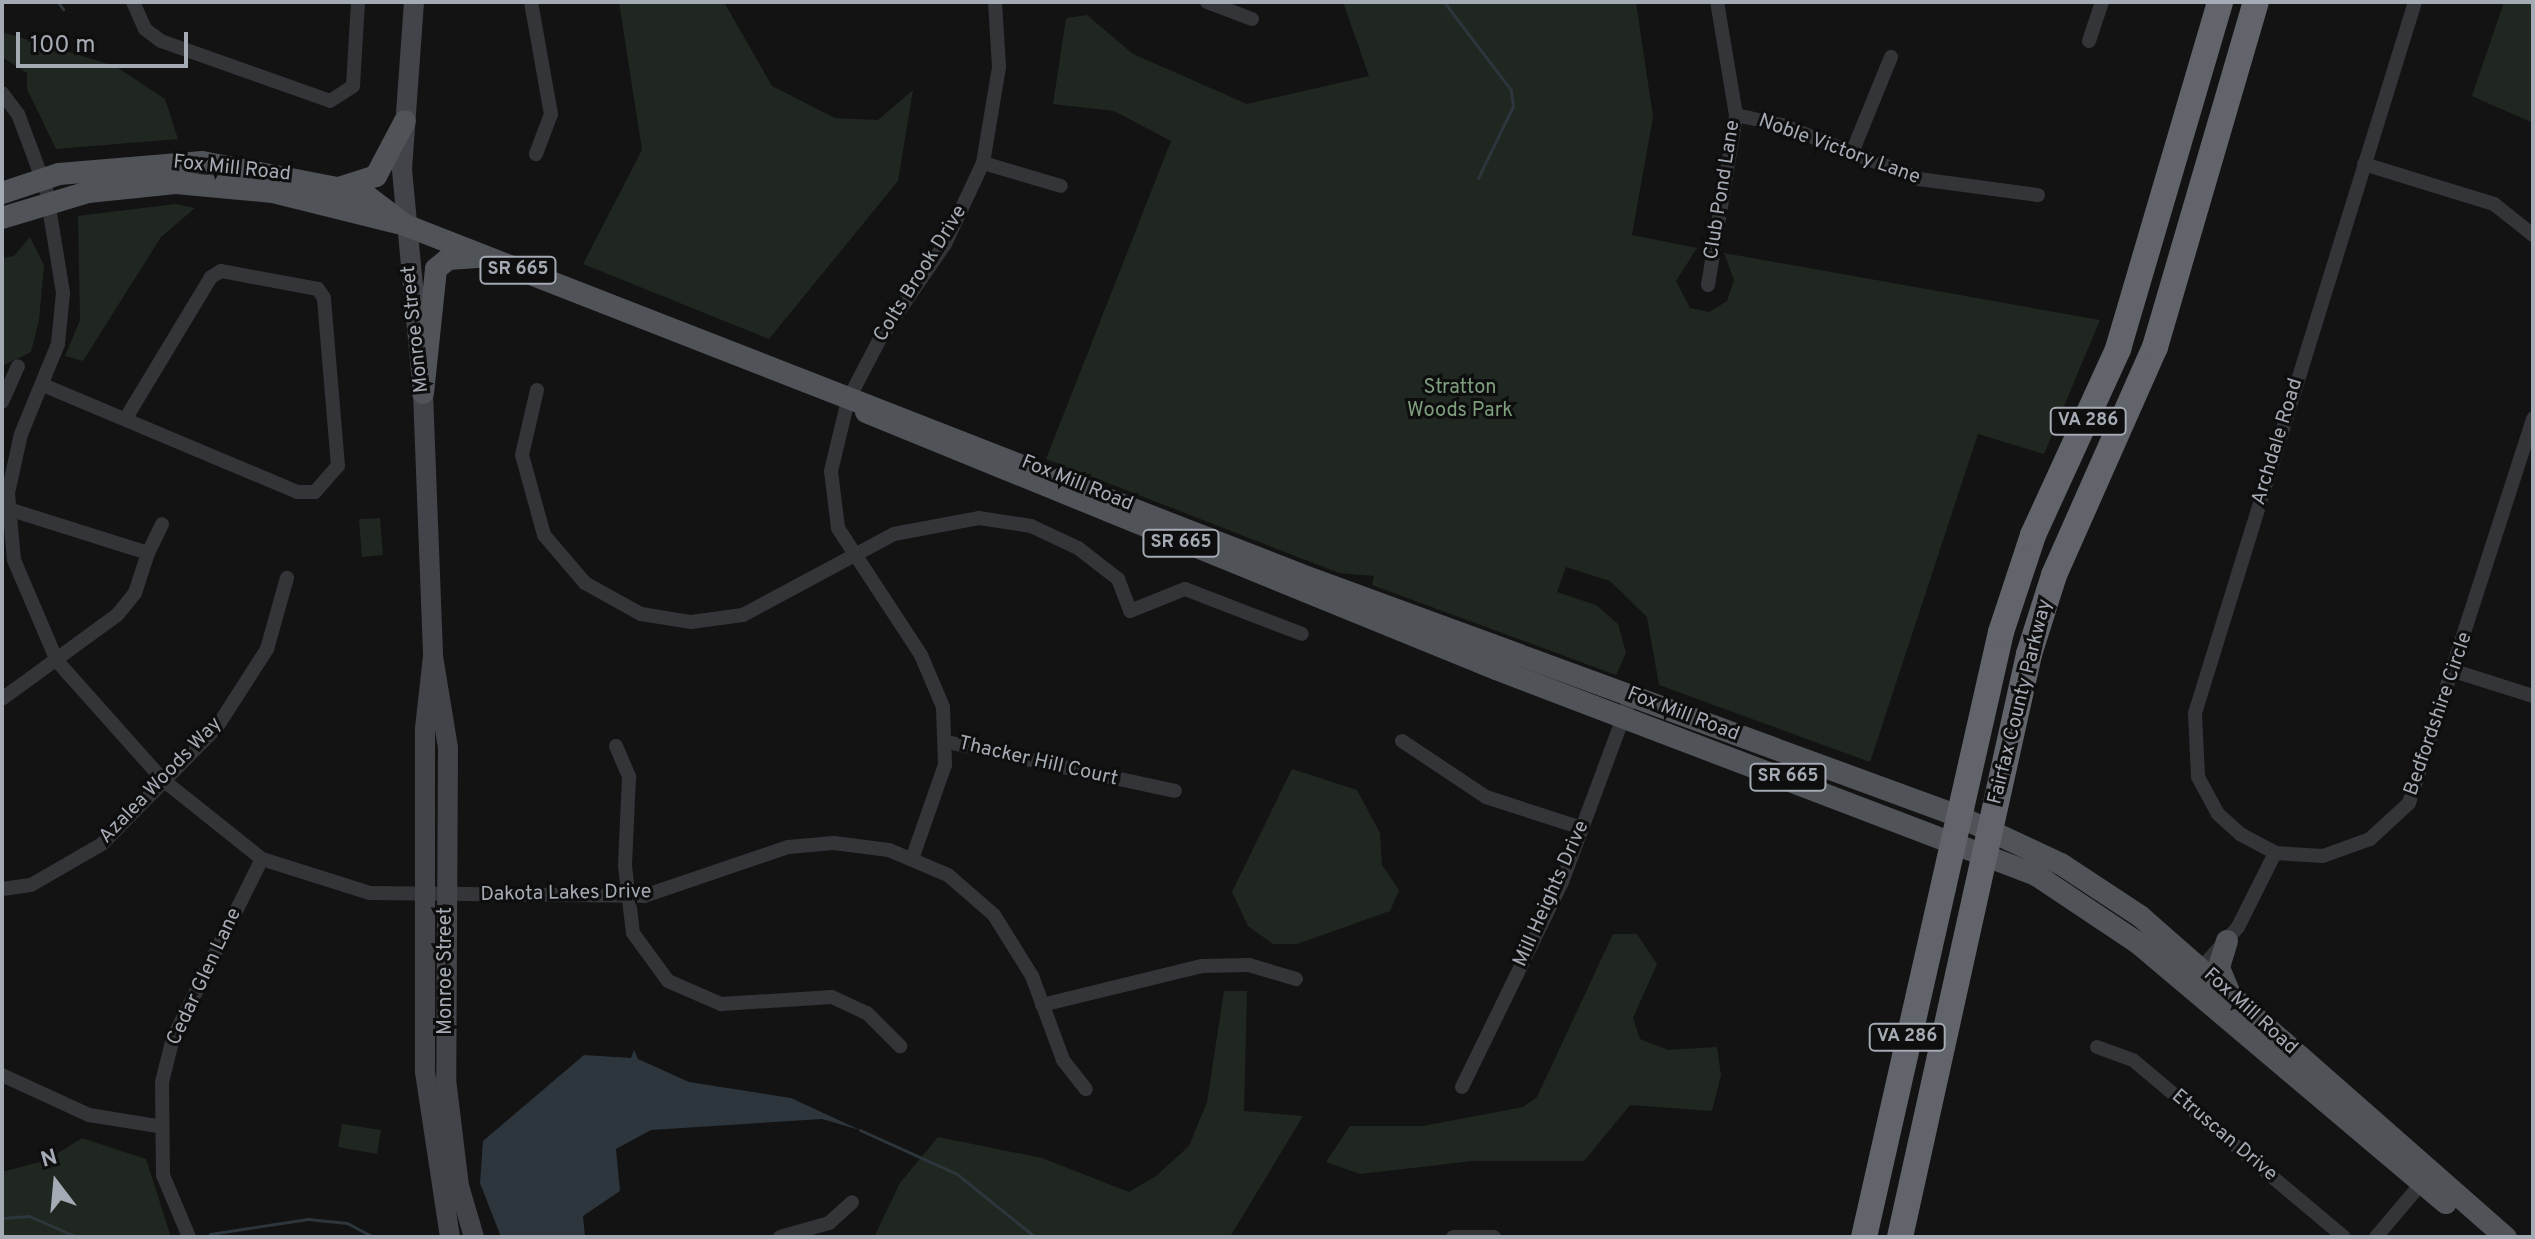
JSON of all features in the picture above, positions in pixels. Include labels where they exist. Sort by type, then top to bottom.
[{"type":"highway","name":"Fairfax County Parkway","points":[[1864,1237],[2001,632],[2033,535],[2118,349],[2220,2]]},
{"type":"highway","name":"Fairfax County Parkway","points":[[1900,1237],[2041,615],[2155,347],[2256,2]]},
{"type":"main road","name":"Monroe Street","points":[[414,2],[405,121],[405,225],[423,393],[433,656],[425,895],[426,1105],[450,1237]]},
{"type":"main road","points":[[342,187],[376,176],[405,121]]},
{"type":"main road","name":"Fox Mill Road","points":[[2,218],[46,190],[202,162],[342,187],[377,200],[405,225]]},
{"type":"main road","name":"Fox Mill Road","points":[[2,193],[210,184],[301,197],[405,225],[848,400],[953,453],[1956,827],[2092,882],[2194,976],[2426,1178],[2506,1237]]},
{"type":"main road","points":[[423,393],[436,269],[448,259],[489,258]]},
{"type":"main road","name":"Monroe Street","points":[[433,656],[447,732],[446,1079],[459,1186],[474,1237]]},
{"type":"main road","points":[[2227,941],[2219,968],[2231,995]]},
{"type":"main road","name":"Fox Mill Road","points":[[2194,976],[2231,995],[2489,1237]]},
{"type":"street","points":[[133,2],[145,29],[161,41],[330,101],[353,86],[358,2]]},
{"type":"street","points":[[531,2],[551,114],[536,154]]},
{"type":"street","name":"Colts Brook Drive","points":[[947,742],[935,680],[838,528],[831,485],[848,400],[881,337],[945,244],[983,163],[999,67],[995,2]]},
{"type":"street","points":[[1207,2],[1252,19]]},
{"type":"street","name":"Club Pond Lane","points":[[1708,285],[1736,115],[1717,2]]},
{"type":"street","points":[[2089,41],[2102,2]]},
{"type":"street","name":"Archdale Road","points":[[2275,853],[2240,834],[2212,805],[2195,767],[2193,724],[2415,2]]},
{"type":"street","points":[[1851,155],[1891,57]]},
{"type":"street","name":"Dakota Lakes Drive","points":[[2,93],[18,114],[46,190],[63,293],[43,385],[21,434],[4,507],[24,594],[57,661],[163,780],[262,859],[329,885],[425,895],[628,897],[680,888],[755,856],[811,844],[858,844],[912,859],[948,875],[994,915],[1023,956],[1063,1060],[1086,1089]]},
{"type":"street","name":"Noble Victory Lane","points":[[1736,115],[1955,187],[2038,195]]},
{"type":"street","points":[[983,163],[1061,186]]},
{"type":"street","points":[[2364,164],[2494,204],[2533,235]]},
{"type":"street","points":[[43,385],[298,492],[315,492],[338,466],[324,298],[304,286],[221,271],[211,277],[126,418]]},
{"type":"street","points":[[2,402],[18,366]]},
{"type":"street","points":[[537,390],[522,441],[533,509],[562,561],[617,604],[665,620],[730,619],[780,600],[853,555],[931,522],[979,518],[1031,526],[1104,568],[1130,611],[1185,589],[1302,634]]},
{"type":"street","name":"Bedfordshire Circle","points":[[2275,853],[2335,854],[2391,824],[2415,791],[2533,418]]},
{"type":"street","points":[[4,507],[148,553]]},
{"type":"street","points":[[2,699],[117,615],[135,593],[148,553],[162,524]]},
{"type":"street","name":"Azalea Woods Way","points":[[2,889],[69,867],[217,727],[254,674],[287,578]]},
{"type":"street","points":[[2454,671],[2533,696]]},
{"type":"street","name":"Mill Heights Drive","points":[[1462,1087],[1582,828],[1627,706]]},
{"type":"street","points":[[1402,741],[1486,797],[1582,828]]},
{"type":"street","points":[[912,859],[947,742]]},
{"type":"street","name":"Thacker Hill Court","points":[[947,742],[1175,791]]},
{"type":"street","points":[[616,746],[629,777],[628,897],[636,941],[675,987],[730,1005],[832,997],[867,1013],[900,1046]]},
{"type":"street","points":[[2194,976],[2227,941],[2275,853]]},
{"type":"street","name":"Cedar Glen Lane","points":[[189,1237],[163,1175],[158,1126],[173,1038],[262,859]]},
{"type":"street","points":[[1042,1005],[1202,966],[1249,965],[1296,979]]},
{"type":"street","name":"Etruscan Drive","points":[[2097,1047],[2133,1060],[2344,1237]]},
{"type":"street","points":[[2,1075],[89,1115],[158,1126]]},
{"type":"street","points":[[2376,1237],[2426,1178]]},
{"type":"street","points":[[786,1236],[829,1223],[852,1202]]},
{"type":"street","points":[[1453,1237],[1494,1237]]},
{"type":"green space","points":[[619,2],[724,2],[772,86],[835,118],[878,120],[913,90],[898,181],[769,339],[583,264],[642,150]]},
{"type":"green space","name":"Stratton Woods Park","points":[[1343,2],[1636,2],[1653,117],[1632,235],[1697,248],[1676,281],[1690,308],[1709,312],[1727,301],[1734,280],[1724,253],[2100,320],[2044,454],[1978,434],[1870,762],[1659,685],[1647,617],[1610,581],[1566,567],[1557,592],[1596,605],[1618,624],[1626,653],[1616,675],[1372,585],[1374,576],[1339,573],[1046,459],[1171,141],[1114,111],[1053,104],[1066,18],[1087,15],[1133,54],[1247,104],[1369,76]]},
{"type":"green space","points":[[2504,2],[2533,2],[2533,123],[2472,96]]},
{"type":"green space","points":[[2,32],[115,66],[165,99],[178,139],[56,149],[27,89],[27,73],[2,57]]},
{"type":"green space","points":[[175,204],[195,208],[161,237],[83,361],[65,356],[80,320],[78,216]]},
{"type":"green space","points":[[30,237],[44,265],[39,320],[31,352],[2,366],[2,258],[14,256]]},
{"type":"green space","points":[[380,518],[383,555],[362,557],[359,519]]},
{"type":"green space","points":[[1292,769],[1357,790],[1380,833],[1382,865],[1399,890],[1390,911],[1297,944],[1273,944],[1248,926],[1232,892]]},
{"type":"green space","points":[[1613,934],[1637,934],[1657,964],[1633,1018],[1640,1039],[1668,1050],[1717,1047],[1721,1075],[1712,1111],[1630,1105],[1584,1161],[1473,1161],[1360,1174],[1326,1162],[1350,1126],[1423,1126],[1523,1107],[1537,1097]]},
{"type":"green space","points":[[1224,991],[1247,991],[1244,1111],[1303,1116],[1230,1237],[874,1237],[900,1183],[938,1137],[1042,1158],[1129,1192],[1156,1176],[1189,1146],[1207,1102]]},
{"type":"green space","points":[[342,1124],[381,1130],[377,1154],[338,1147]]},
{"type":"green space","points":[[82,1138],[146,1159],[171,1237],[2,1237],[2,1172],[47,1160]]},
{"type":"shaded area","points":[[634,1050],[638,1059],[689,1082],[791,1098],[860,1130],[822,1119],[651,1130],[616,1149],[620,1191],[583,1216],[585,1237],[501,1237],[480,1183],[483,1141],[584,1055],[631,1058]]},
{"type":"waterway","points":[[58,2],[63,9]]},
{"type":"waterway","points":[[1444,2],[1511,90],[1513,106],[1478,178]]},
{"type":"waterway","points":[[860,1130],[957,1174],[1035,1237]]},
{"type":"waterway","points":[[2,1218],[29,1216],[77,1237]]},
{"type":"waterway","points":[[210,1234],[308,1219],[347,1223],[373,1237]]}]
